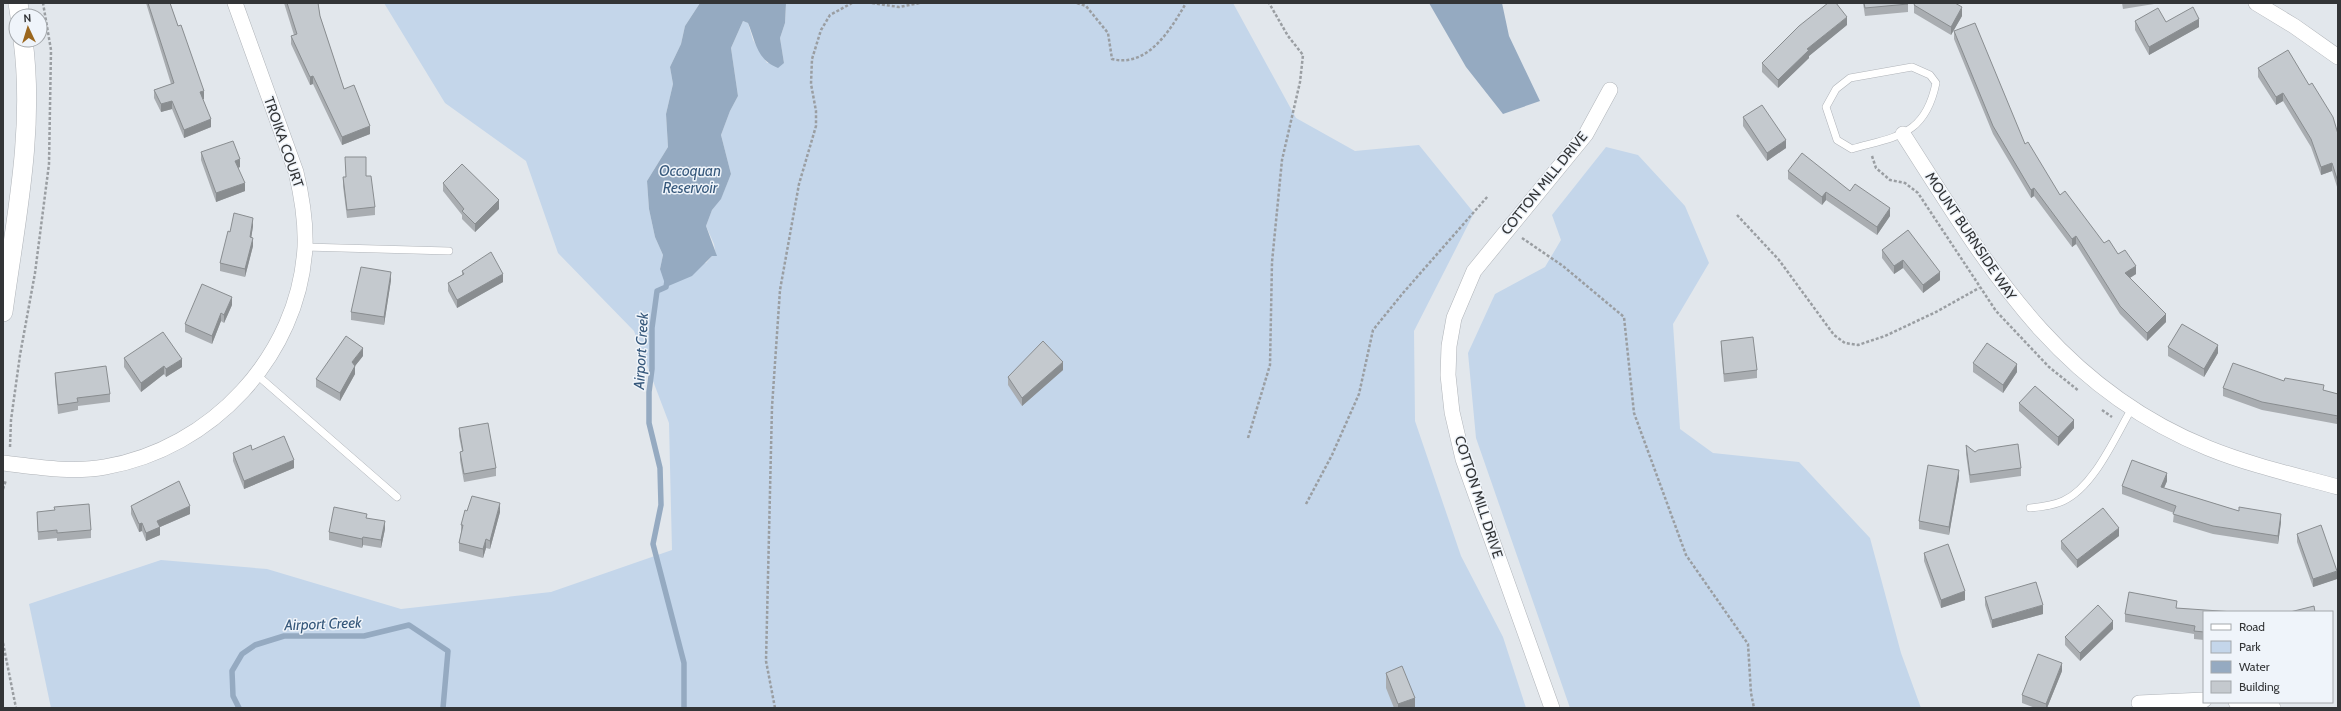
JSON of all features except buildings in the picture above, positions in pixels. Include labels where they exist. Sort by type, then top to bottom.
[{"type":"street","name":"TROIKA COURT","points":[[5,464],[67,470],[104,468],[135,460],[170,447],[203,428],[228,407],[257,375],[284,330],[297,294],[305,247],[302,196],[296,172],[235,3]]},
{"type":"street","points":[[2256,3],[2294,26],[2338,57]]},
{"type":"street","points":[[3,312],[25,151],[27,102],[24,48]]},
{"type":"street","name":"COTTON MILL DRIVE","points":[[1552,708],[1463,459],[1452,412],[1448,374],[1449,346],[1454,318],[1461,297],[1474,271],[1586,134],[1610,90]]},
{"type":"street","name":"MOUNT BURNSIDE WAY","points":[[1903,134],[1983,259],[2015,302],[2051,341],[2090,378],[2132,408],[2164,427],[2207,447],[2252,464],[2338,487]]},
{"type":"street","points":[[2139,703],[2203,700]]},
{"type":"street","points":[[2242,703],[2273,708]]},
{"type":"lane","points":[[1912,67],[1930,75],[1936,83],[1933,97],[1920,123],[1903,134],[1852,149],[1836,140],[1826,107],[1836,90],[1850,78],[1912,67]]},
{"type":"lane","points":[[305,247],[449,251]]},
{"type":"lane","points":[[257,375],[397,498]]},
{"type":"lane","points":[[2030,508],[2047,506],[2064,501],[2078,491],[2090,479],[2132,408]]},
{"type":"path","points":[[3,489],[11,420],[35,273],[49,164],[51,50],[43,3]]},
{"type":"path","points":[[775,708],[766,661],[772,407],[780,290],[799,184],[816,126],[816,111],[811,84],[812,59],[821,30],[830,15],[852,3]]},
{"type":"path","points":[[872,3],[899,8],[920,3]]},
{"type":"path","points":[[1077,3],[1086,6],[1108,33],[1112,59],[1119,61],[1132,60],[1157,44],[1172,28],[1186,3]]},
{"type":"path","points":[[1248,438],[1270,365],[1272,262],[1281,168],[1300,82],[1303,55],[1288,36],[1269,3]]},
{"type":"path","points":[[1306,504],[1332,455],[1359,394],[1373,330],[1403,293],[1488,196]]},
{"type":"path","points":[[1737,215],[1779,260],[1834,335],[1845,343],[1858,345],[1885,336],[1936,312],[1979,288]]},
{"type":"path","points":[[1508,228],[1563,266],[1624,317],[1634,413],[1686,556],[1748,644],[1751,693],[1754,708]]},
{"type":"path","points":[[3,643],[16,708]]},
{"type":"green space","points":[[384,3],[700,3],[685,26],[681,44],[670,67],[673,84],[666,114],[668,147],[647,181],[649,209],[655,237],[663,255],[660,269],[706,263],[712,256],[716,256],[714,244],[706,226],[712,210],[721,198],[731,174],[721,135],[730,111],[738,96],[731,48],[743,21],[748,23],[753,40],[767,63],[784,63],[780,38],[785,23],[786,3],[1233,3],[1296,118],[1355,151],[1419,145],[1474,213],[1414,331],[1415,421],[1461,556],[1503,637],[1526,708],[51,708],[29,604],[161,560],[267,569],[401,609],[551,592],[672,550],[669,423],[634,331],[558,253],[526,161],[445,103]]},
{"type":"green space","points":[[1606,147],[1638,155],[1685,206],[1709,263],[1673,324],[1680,429],[1713,453],[1799,462],[1870,538],[1901,653],[1921,708],[1570,708],[1476,438],[1468,353],[1495,294],[1545,267],[1561,240],[1552,215]]},
{"type":"water","name":"Occoquan Reservoir","points":[[700,3],[786,3],[785,23],[780,38],[784,63],[778,68],[765,60],[758,49],[748,23],[743,21],[731,48],[738,96],[730,111],[721,135],[731,174],[721,199],[712,210],[706,226],[717,256],[712,256],[692,276],[666,287],[660,269],[663,255],[655,237],[649,209],[647,181],[668,147],[666,114],[673,84],[670,67],[681,44],[685,26]]},
{"type":"water","points":[[1429,3],[1502,3],[1509,36],[1540,101],[1503,114],[1466,67]]},
{"type":"waterway","name":"Airport Creek","points":[[667,281],[666,287],[657,291],[652,328],[652,369],[649,392],[649,423],[660,468],[661,505],[653,544],[684,663],[684,708]]},
{"type":"waterway","name":"Airport Creek","points":[[239,708],[233,696],[232,671],[242,654],[255,645],[284,636],[364,636],[409,625],[448,651],[443,708]]}]
